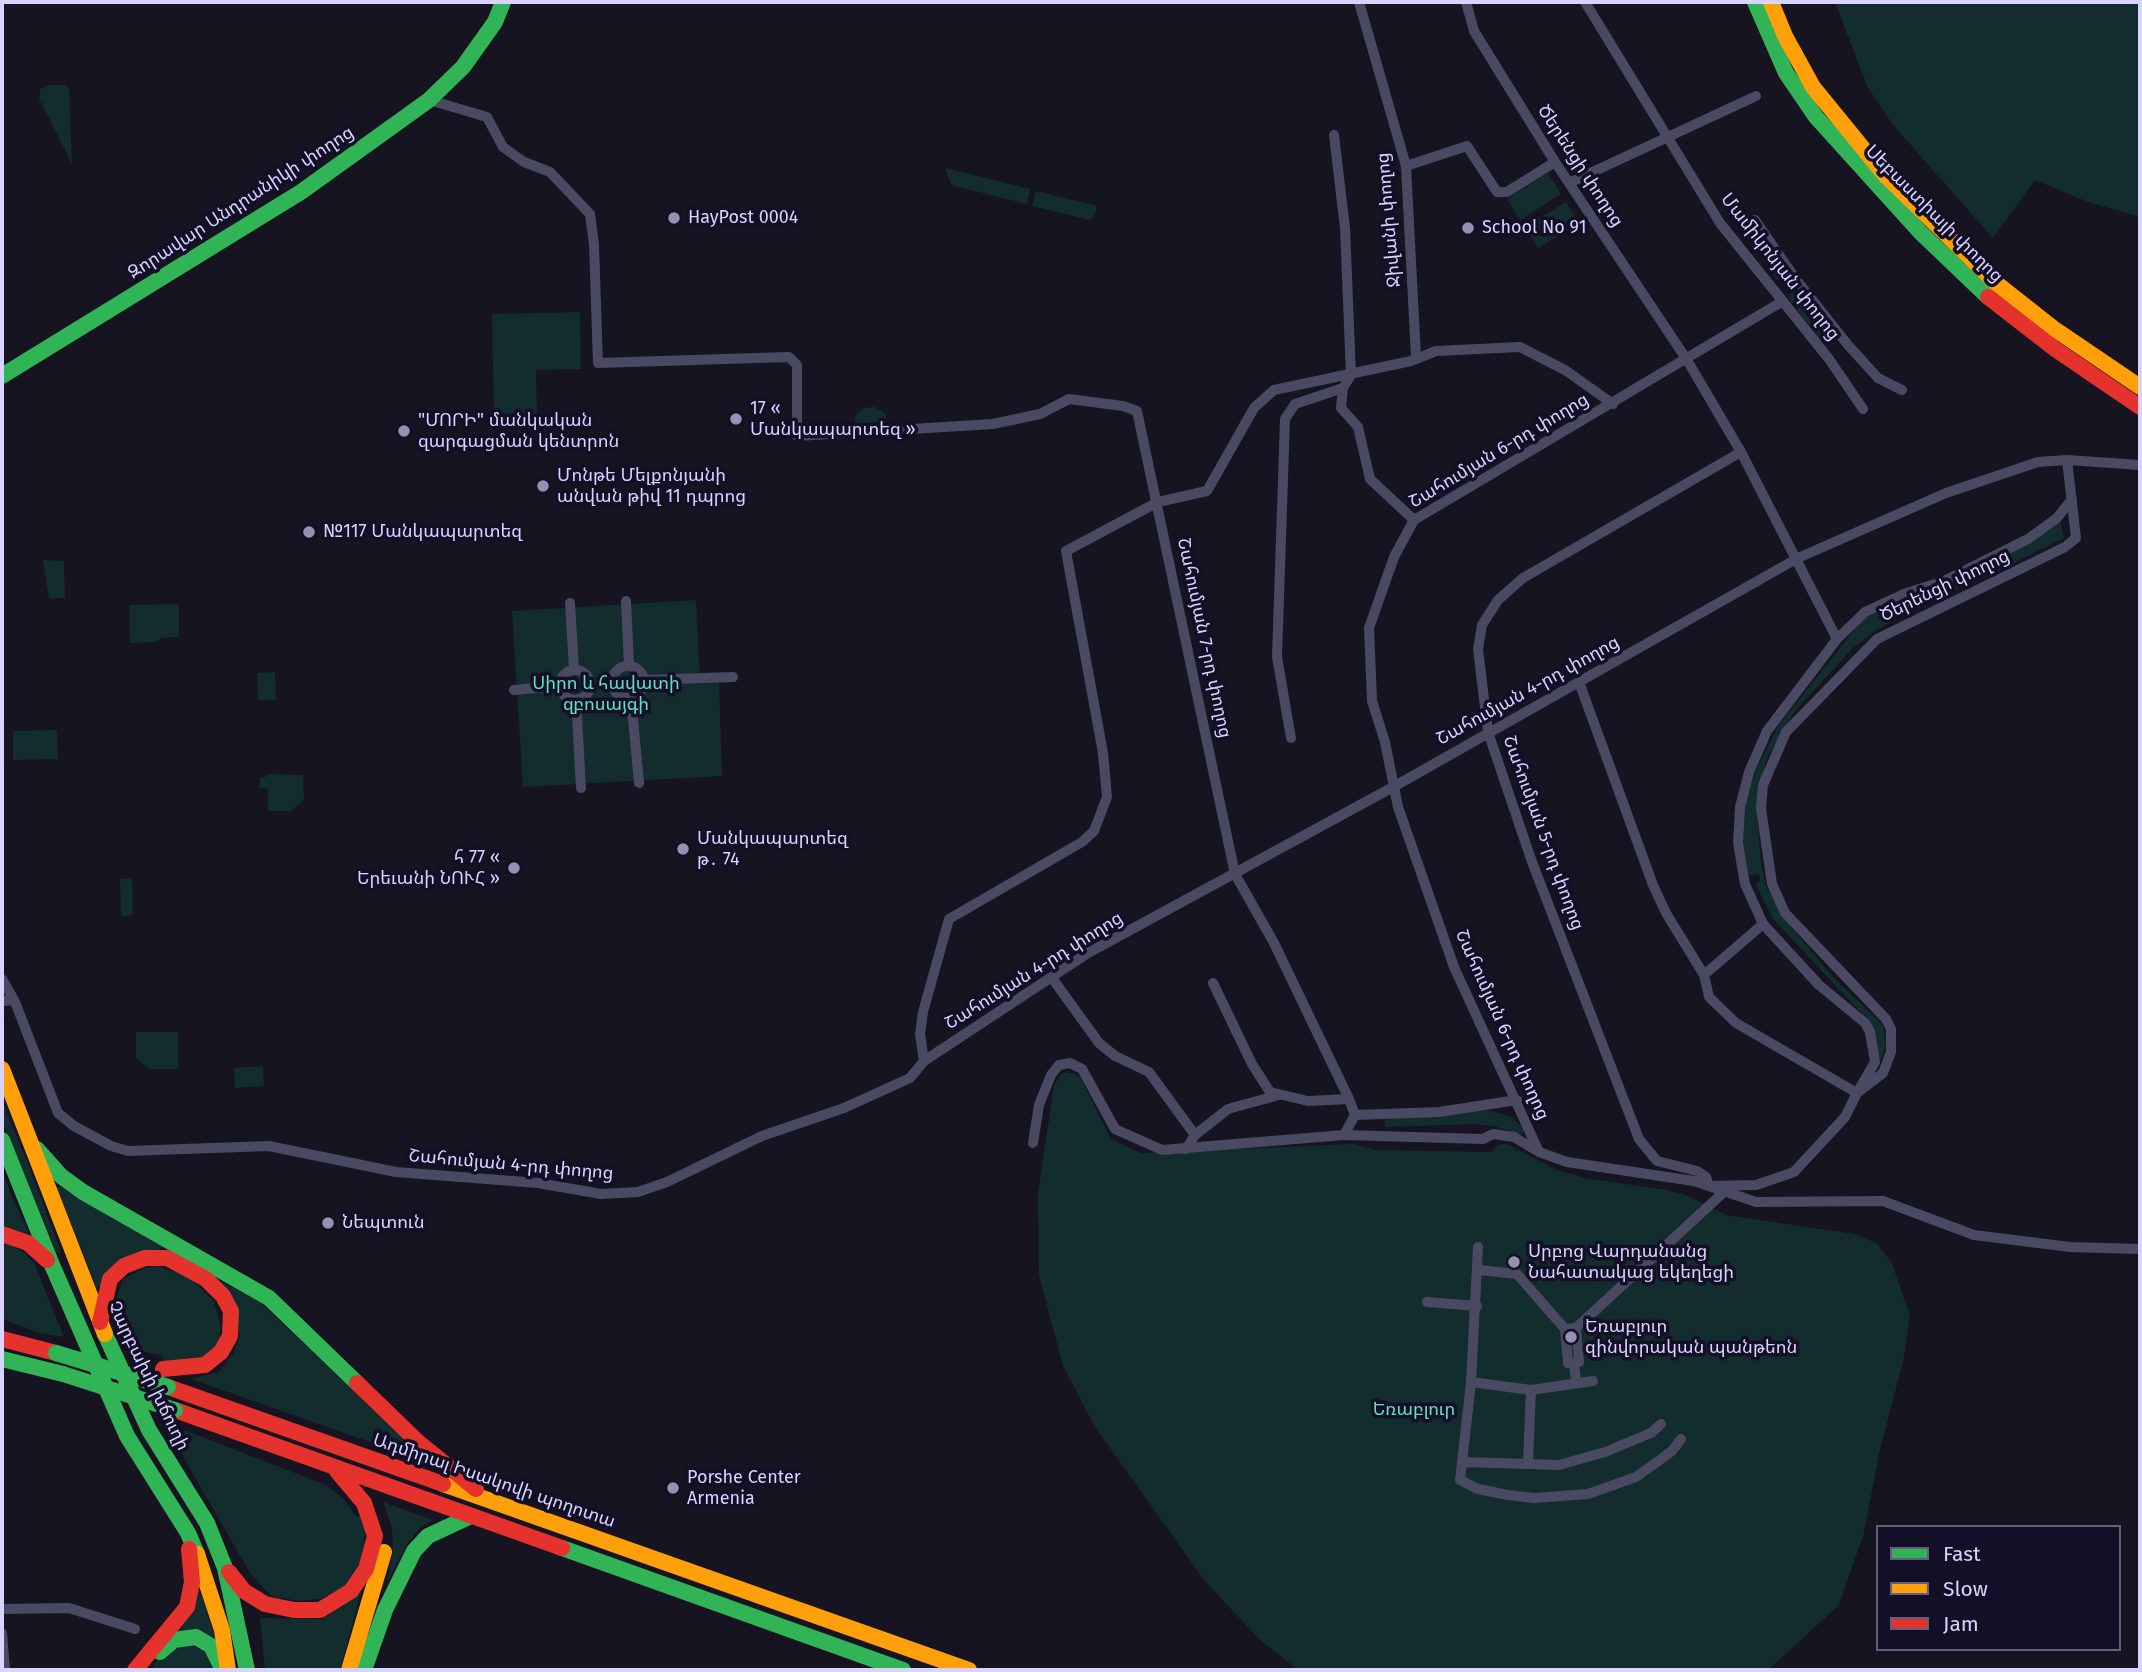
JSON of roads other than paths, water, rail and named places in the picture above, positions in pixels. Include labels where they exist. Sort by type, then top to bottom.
[{"type":"main road","name":"Զորավար Անդրանիկի փողոց","points":[[2,376],[301,192],[426,99],[463,67],[495,22],[500,2]]},
{"type":"main road","name":"Սեբաստիայի փողոց","points":[[1755,2],[1786,73],[1816,117],[1892,203],[1980,290],[2054,349],[2140,407]]},
{"type":"main road","name":"Սեբաստիայի փողոց","points":[[1771,2],[1785,36],[1813,87],[1884,174],[1996,283],[2062,335],[2140,387]]},
{"type":"main road","name":"Զորավար Անդրանիկի փողոց","points":[[2,367],[307,183],[426,99]]},
{"type":"main road","name":"Չարբախի խճուղի","points":[[2,1069],[100,1324],[149,1430],[207,1523],[225,1568],[247,1670]]},
{"type":"main road","points":[[28,1136],[61,1176],[83,1192],[269,1298],[418,1442],[488,1497]]},
{"type":"main road","points":[[2,1140],[51,1264],[127,1436],[188,1533],[216,1604],[226,1670]]},
{"type":"main road","points":[[2,1234],[18,1238],[36,1248],[51,1264]]},
{"type":"main road","points":[[51,1264],[71,1254]]},
{"type":"main road","points":[[100,1324],[110,1279],[124,1266],[145,1258],[167,1258],[206,1279],[223,1296],[231,1311],[230,1336],[215,1360],[205,1366],[117,1371]]},
{"type":"main road","points":[[2,1328],[52,1352]]},
{"type":"main road","name":"Ադմիրալ Իսակովի պողոտա","points":[[2,1339],[168,1387],[488,1497],[969,1670]]},
{"type":"main road","points":[[2,1359],[64,1374],[175,1410],[342,1472],[903,1670]]},
{"type":"main road","points":[[225,1568],[244,1591],[265,1604],[320,1610],[351,1591],[371,1558],[375,1536],[364,1503],[342,1472]]},
{"type":"main road","points":[[342,1472],[380,1514],[384,1527],[383,1563],[349,1670]]},
{"type":"main road","points":[[364,1670],[385,1610],[414,1551],[428,1536],[471,1516]]},
{"type":"main road","points":[[135,1670],[149,1650],[180,1620],[187,1607],[192,1582],[188,1533]]},
{"type":"main road","points":[[147,1670],[164,1647],[187,1637],[196,1637],[211,1646],[226,1670]]},
{"type":"street","name":"Ջիվանի փողոց","points":[[1359,2],[1406,166],[1416,357]]},
{"type":"street","name":"Ծերենցի փողոց","points":[[1466,2],[1474,31],[1555,162],[1687,360],[1741,452],[1798,558],[1814,600],[1837,639]]},
{"type":"street","name":"Մամիկոնյան փողոց","points":[[1585,2],[1720,223],[1829,359],[1863,409]]},
{"type":"street","points":[[1569,183],[1756,96]]},
{"type":"street","name":"Շահումյան 7-րդ փողոց","points":[[426,99],[487,117],[503,147],[524,162],[550,172],[590,214],[594,245],[598,363],[789,357],[797,365],[797,436],[993,424],[1040,414],[1069,400],[1123,406],[1137,411],[1235,874],[1274,943],[1349,1099],[1354,1115]]},
{"type":"street","points":[[1334,135],[1345,229],[1351,375],[1343,388],[1341,408],[1358,427],[1370,479],[1414,520]]},
{"type":"street","points":[[1406,166],[1467,146],[1497,192],[1507,192],[1555,162]]},
{"type":"street","points":[[1755,220],[1795,278],[1848,345],[1878,378],[1902,390]]},
{"type":"street","name":"Շահումյան 6-րդ փողոց","points":[[1539,1152],[1454,967],[1398,807],[1372,701],[1369,628],[1394,557],[1414,520],[1687,360],[1780,297],[1795,278]]},
{"type":"street","points":[[1829,359],[1848,345]]},
{"type":"street","points":[[924,1061],[920,1034],[923,1012],[950,919],[1082,842],[1094,831],[1107,797],[1103,753],[1066,551],[1158,502],[1207,491],[1254,408],[1274,390],[1412,361],[1416,357],[1478,347],[1520,347],[1565,370],[1613,404]]},
{"type":"street","points":[[1291,738],[1277,657],[1285,419],[1295,404],[1343,388]]},
{"type":"street","name":"Շահումյան 5-րդ փողոց","points":[[1709,1186],[1706,1177],[1697,1171],[1657,1161],[1639,1139],[1532,862],[1488,732],[1478,649],[1482,625],[1498,600],[1523,578],[1741,452]]},
{"type":"street","name":"Ծերենցի փողոց","points":[[1857,1093],[1877,1080],[1888,1065],[1891,1029],[1878,1009],[1801,932],[1780,904],[1772,884],[1762,808],[1763,785],[1786,732],[1877,639],[2065,547],[2076,538],[2067,460]]},
{"type":"street","name":"Շահումյան 4-րդ փողոց","points":[[2,979],[14,1000],[58,1113],[74,1126],[111,1146],[128,1151],[269,1146],[396,1172],[538,1183],[601,1194],[638,1192],[667,1182],[762,1136],[844,1108],[910,1078],[924,1061],[1088,953],[1395,786],[1798,558],[1946,493],[2038,462],[2067,460],[2140,464]]},
{"type":"street","name":"Ծերենցի փողոց","points":[[1709,1186],[1756,1185],[1794,1172],[1845,1117],[1875,1062],[1870,1032],[1865,1023],[1819,985],[1763,924],[1745,884],[1738,842],[1740,807],[1749,772],[1767,731],[1837,639],[1865,612],[1904,594],[1944,581],[2028,539],[2057,517],[2072,499]]},
{"type":"street","points":[[626,601],[629,665]]},
{"type":"street","points":[[570,603],[574,670]]},
{"type":"street","points":[[629,665],[640,670],[645,680],[641,692],[631,698],[618,694],[612,683],[617,670],[629,665]]},
{"type":"street","points":[[574,670],[584,673],[590,684],[586,695],[576,700],[565,696],[560,686],[563,675],[574,670]]},
{"type":"street","points":[[645,680],[733,677]]},
{"type":"street","points":[[1579,682],[1653,885],[1666,914],[1703,975],[1709,998],[1718,1009],[1857,1093]]},
{"type":"street","points":[[590,684],[612,683]]},
{"type":"street","points":[[513,690],[560,686]]},
{"type":"street","points":[[631,698],[639,783]]},
{"type":"street","points":[[576,700],[581,788]]},
{"type":"street","points":[[1703,975],[1763,924]]},
{"type":"street","points":[[1052,978],[1099,1043],[1115,1056],[1149,1072],[1195,1135]]},
{"type":"street","points":[[1213,983],[1252,1064],[1270,1092],[1308,1101],[1349,1099]]},
{"type":"street","points":[[2,1001],[14,1000]]},
{"type":"street","points":[[1032,1143],[1040,1105],[1051,1075],[1059,1065],[1070,1063],[1082,1069],[1115,1129],[1151,1147],[1186,1149],[1345,1135],[1483,1139],[1493,1133],[1514,1137],[1539,1152],[1583,1166],[1709,1186],[1756,1202],[1883,1201],[1974,1235],[2070,1247],[2140,1249]]},
{"type":"street","points":[[1186,1149],[1195,1135],[1228,1109],[1279,1095]]},
{"type":"street","points":[[1345,1135],[1354,1115],[1439,1112],[1517,1100]]},
{"type":"street","points":[[1570,1329],[1724,1192]]},
{"type":"street","points":[[1478,1247],[1479,1270],[1471,1382],[1460,1480],[1478,1489],[1534,1498],[1588,1494],[1636,1477],[1672,1451],[1681,1440]]},
{"type":"street","points":[[1479,1270],[1517,1274],[1570,1329],[1579,1362],[1574,1363],[1576,1382]]},
{"type":"street","points":[[1427,1302],[1476,1306]]},
{"type":"street","points":[[1471,1382],[1531,1390],[1593,1381]]},
{"type":"street","points":[[1528,1462],[1531,1390]]},
{"type":"street","points":[[1464,1462],[1559,1465],[1617,1447],[1651,1433],[1661,1424]]},
{"type":"street","points":[[2,1609],[69,1608],[135,1629]]},
{"type":"street","points":[[2,1633],[5,1670]]},
{"type":"place","name":"HayPost 0004","points":[[674,218]]},
{"type":"place","name":"School No 91","points":[[1468,228]]},
{"type":"place","name":"17 « Մանկապարտեզ »","points":[[736,419]]},
{"type":"place","name":"\"ՄՈՐԻ\" մանկական զարգացման կենտրոն","points":[[404,431]]},
{"type":"place","name":"Մոնթե Մելքոնյանի անվան թիվ 11 դպրոց","points":[[543,486]]},
{"type":"place","name":"№117 Մանկապարտեզ","points":[[309,532]]},
{"type":"place","name":"Մանկապարտեզ թ․ 74","points":[[683,849]]},
{"type":"place","name":"հ 77 « Երեւանի ՆՈՒՀ »","points":[[514,868]]},
{"type":"place","name":"Նեպտուն","points":[[328,1223]]},
{"type":"place","name":"Սրբոց Վարդանանց Նահատակաց եկեղեցի","points":[[1514,1262]]},
{"type":"place","name":"Եռաբլուր զինվորական պանթեոն","points":[[1571,1337]]},
{"type":"place","name":"Porshe Center Armenia","points":[[673,1488]]},
{"type":"park label","name":"Սիրո և հավատի զբոսայգի","points":[[606,694]]},
{"type":"park label","name":"Եռաբլուր","points":[[1414,1410]]}]
